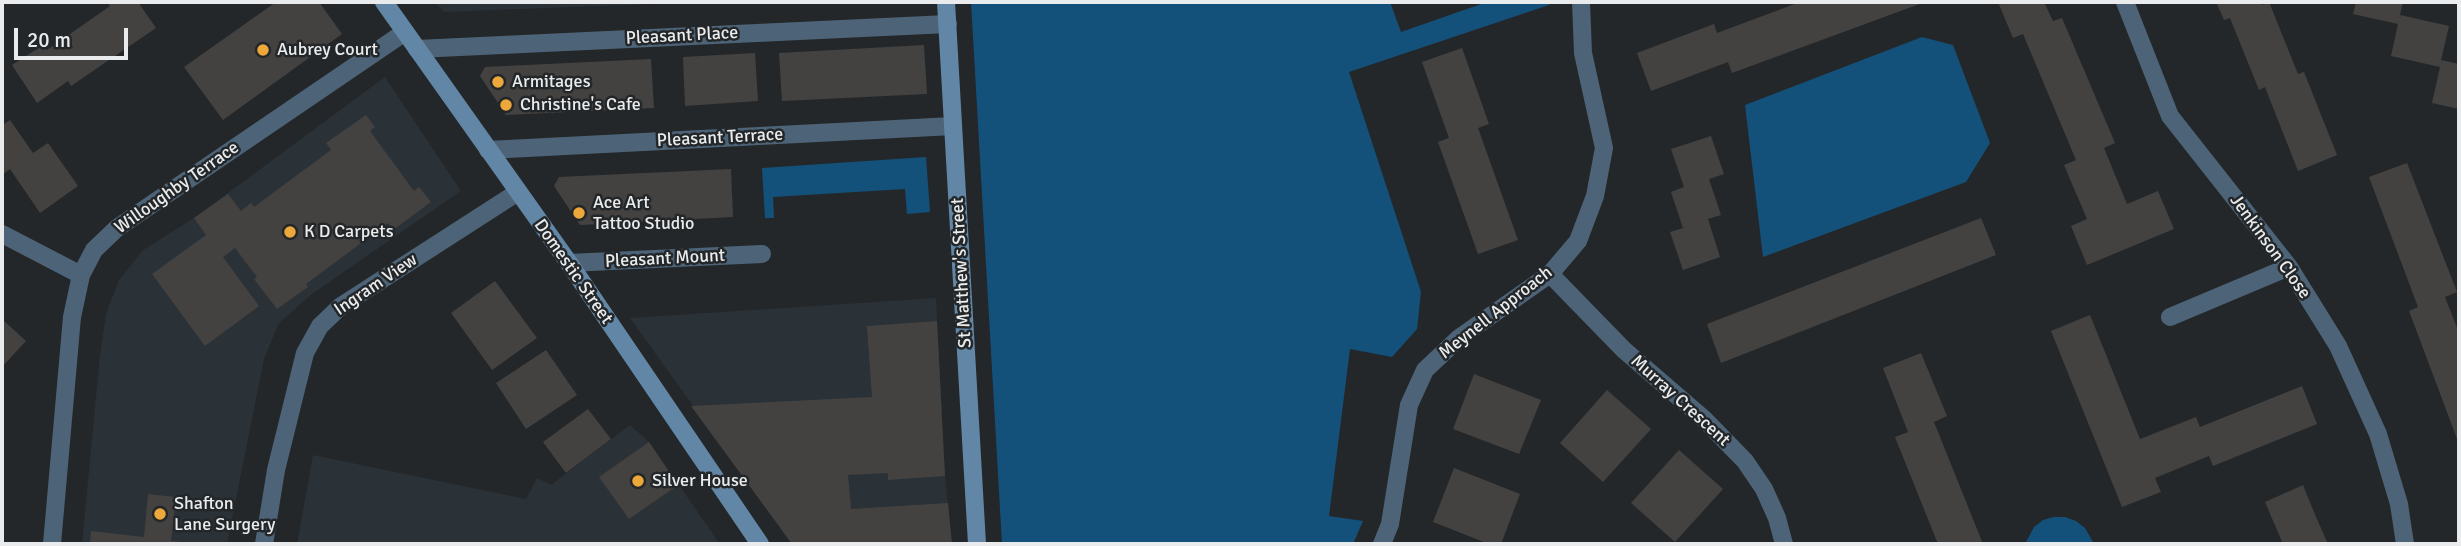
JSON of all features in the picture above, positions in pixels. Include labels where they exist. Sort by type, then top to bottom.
[{"type":"street","name":"Domestic Street","points":[[384,2],[569,264],[760,544]]},
{"type":"street","name":"St Matthew's Street","points":[[946,2],[977,544]]},
{"type":"street","name":"Meynell Approach","points":[[1382,544],[1390,524],[1409,405],[1425,370],[1459,338],[1550,274],[1578,242],[1595,196],[1604,148],[1583,53],[1581,2]]},
{"type":"street","name":"Jenkinson Close","points":[[2125,2],[2170,116],[2289,267],[2338,346],[2378,435],[2399,504],[2405,544]]},
{"type":"street","name":"Pleasant Place","points":[[417,48],[948,24]]},
{"type":"street","name":"Willoughby Terrace","points":[[52,544],[72,317],[81,275],[94,250],[117,228],[405,32]]},
{"type":"street","name":"Pleasant Terrace","points":[[488,150],[953,126]]},
{"type":"street","name":"Ingram View","points":[[264,544],[276,470],[305,353],[320,326],[341,306],[518,192]]},
{"type":"street","points":[[2,234],[81,275]]},
{"type":"street","name":"Pleasant Mount","points":[[569,264],[762,254]]},
{"type":"street","points":[[2170,317],[2289,267]]},
{"type":"street","name":"Murray Crescent","points":[[1550,274],[1624,350],[1704,419],[1745,461],[1764,489],[1777,518],[1784,544]]},
{"type":"shaded area","points":[[435,2],[704,2],[444,12]]},
{"type":"shaded area","points":[[971,2],[1390,2],[1401,32],[1487,2],[1549,2],[1549,5],[1349,72],[1421,292],[1417,329],[1392,357],[1350,349],[1329,516],[1363,521],[1353,544],[1002,544]]},
{"type":"shaded area","points":[[1922,37],[1953,45],[1990,143],[1966,182],[1763,257],[1745,105]]},
{"type":"shaded area","points":[[385,77],[461,191],[312,294],[279,323],[264,359],[227,544],[82,544],[100,355],[106,314],[119,280],[143,250],[194,218]]},
{"type":"shaded area","points":[[926,157],[930,212],[907,214],[905,189],[773,197],[774,218],[765,218],[762,168]]},
{"type":"shaded area","points":[[936,298],[945,476],[952,544],[792,544],[630,318]]},
{"type":"shaded area","points":[[630,425],[649,442],[720,544],[297,544],[313,455],[526,499],[537,478],[551,485]]},
{"type":"shaded area","points":[[2054,517],[2076,521],[2085,528],[2094,544],[2025,544],[2034,527],[2043,520]]},
{"type":"building","points":[[107,2],[138,2],[156,28],[71,86],[68,81],[37,103],[12,65],[43,45],[47,50],[110,6]]},
{"type":"building","name":"Aubrey Court","points":[[276,2],[319,2],[342,34],[223,120],[184,67]]},
{"type":"building","points":[[1800,2],[1925,2],[1732,73],[1728,62],[1651,91],[1637,53],[1714,24],[1717,33]]},
{"type":"building","points":[[1998,2],[2044,2],[2053,21],[2062,18],[2115,143],[2104,148],[2127,204],[2158,191],[2174,229],[2087,265],[2071,226],[2087,219],[2064,165],[2076,160],[2023,34],[2013,38]]},
{"type":"building","points":[[2216,2],[2261,2],[2262,5],[2269,2],[2298,74],[2304,72],[2337,155],[2298,171],[2265,87],[2259,90],[2230,18],[2224,20]]},
{"type":"building","points":[[2356,2],[2403,2],[2400,15],[2449,26],[2441,60],[2459,64],[2459,109],[2432,103],[2440,67],[2391,56],[2398,24],[2353,14]]},
{"type":"building","points":[[924,45],[927,94],[782,101],[779,53]]},
{"type":"building","points":[[1462,48],[1489,124],[1478,128],[1518,240],[1478,254],[1438,142],[1449,138],[1422,62]]},
{"type":"building","points":[[755,53],[758,101],[685,106],[683,57]]},
{"type":"building","points":[[651,59],[654,108],[506,115],[480,76],[485,67]]},
{"type":"building","name":"K D Carpets","points":[[366,115],[375,127],[370,131],[414,191],[419,187],[431,202],[393,230],[388,223],[277,309],[235,248],[223,257],[259,306],[205,346],[152,274],[206,235],[194,218],[228,194],[241,211],[251,203],[254,207],[331,150],[326,143]]},
{"type":"building","points":[[10,120],[33,153],[48,143],[78,186],[40,213],[10,169],[2,175],[2,125]]},
{"type":"building","points":[[1711,136],[1724,174],[1709,179],[1721,215],[1708,219],[1720,257],[1683,270],[1670,232],[1683,228],[1671,192],[1684,187],[1671,149]]},
{"type":"building","points":[[2407,163],[2457,292],[2445,297],[2459,333],[2459,444],[2409,311],[2418,307],[2369,177]]},
{"type":"building","points":[[731,169],[733,217],[580,225],[554,186],[559,177]]},
{"type":"building","points":[[1981,218],[1996,255],[1721,363],[1707,324]]},
{"type":"building","points":[[495,281],[537,338],[492,370],[451,313]]},
{"type":"building","points":[[2090,315],[2140,439],[2196,417],[2200,427],[2302,386],[2317,424],[2213,466],[2209,456],[2155,478],[2161,492],[2122,507],[2051,331]]},
{"type":"building","points":[[2,319],[26,341],[2,367]]},
{"type":"building","points":[[937,321],[945,476],[888,480],[888,473],[848,475],[851,509],[948,503],[952,544],[792,544],[691,406],[872,397],[867,326]]},
{"type":"building","points":[[546,350],[577,395],[526,429],[496,383]]},
{"type":"building","points":[[1921,353],[1947,416],[1934,422],[1983,544],[1938,544],[1895,437],[1908,432],[1883,368]]},
{"type":"building","points":[[1474,374],[1541,400],[1519,454],[1453,429]]},
{"type":"building","points":[[1607,390],[1651,429],[1603,482],[1560,443]]},
{"type":"building","points":[[588,409],[611,439],[566,473],[543,442]]},
{"type":"building","name":"Silver House","points":[[649,442],[678,485],[629,519],[599,477]]},
{"type":"building","points":[[1679,450],[1723,489],[1675,542],[1631,503]]},
{"type":"building","points":[[1454,468],[1520,494],[1501,544],[1489,544],[1433,522]]},
{"type":"building","points":[[2303,485],[2328,544],[2283,544],[2265,502]]},
{"type":"building","name":"Shafton Lane Surgery","points":[[148,494],[176,497],[171,541],[182,544],[90,544],[91,531],[144,537]]},
{"type":"place","name":"Aubrey Court","points":[[263,50]]},
{"type":"place","name":"Armitages","points":[[498,82]]},
{"type":"place","name":"Christine's Cafe","points":[[506,105]]},
{"type":"place","name":"Ace Art Tattoo Studio","points":[[579,213]]},
{"type":"place","name":"K D Carpets","points":[[290,232]]},
{"type":"place","name":"Silver House","points":[[638,481]]},
{"type":"place","name":"Shafton Lane Surgery","points":[[160,514]]}]
